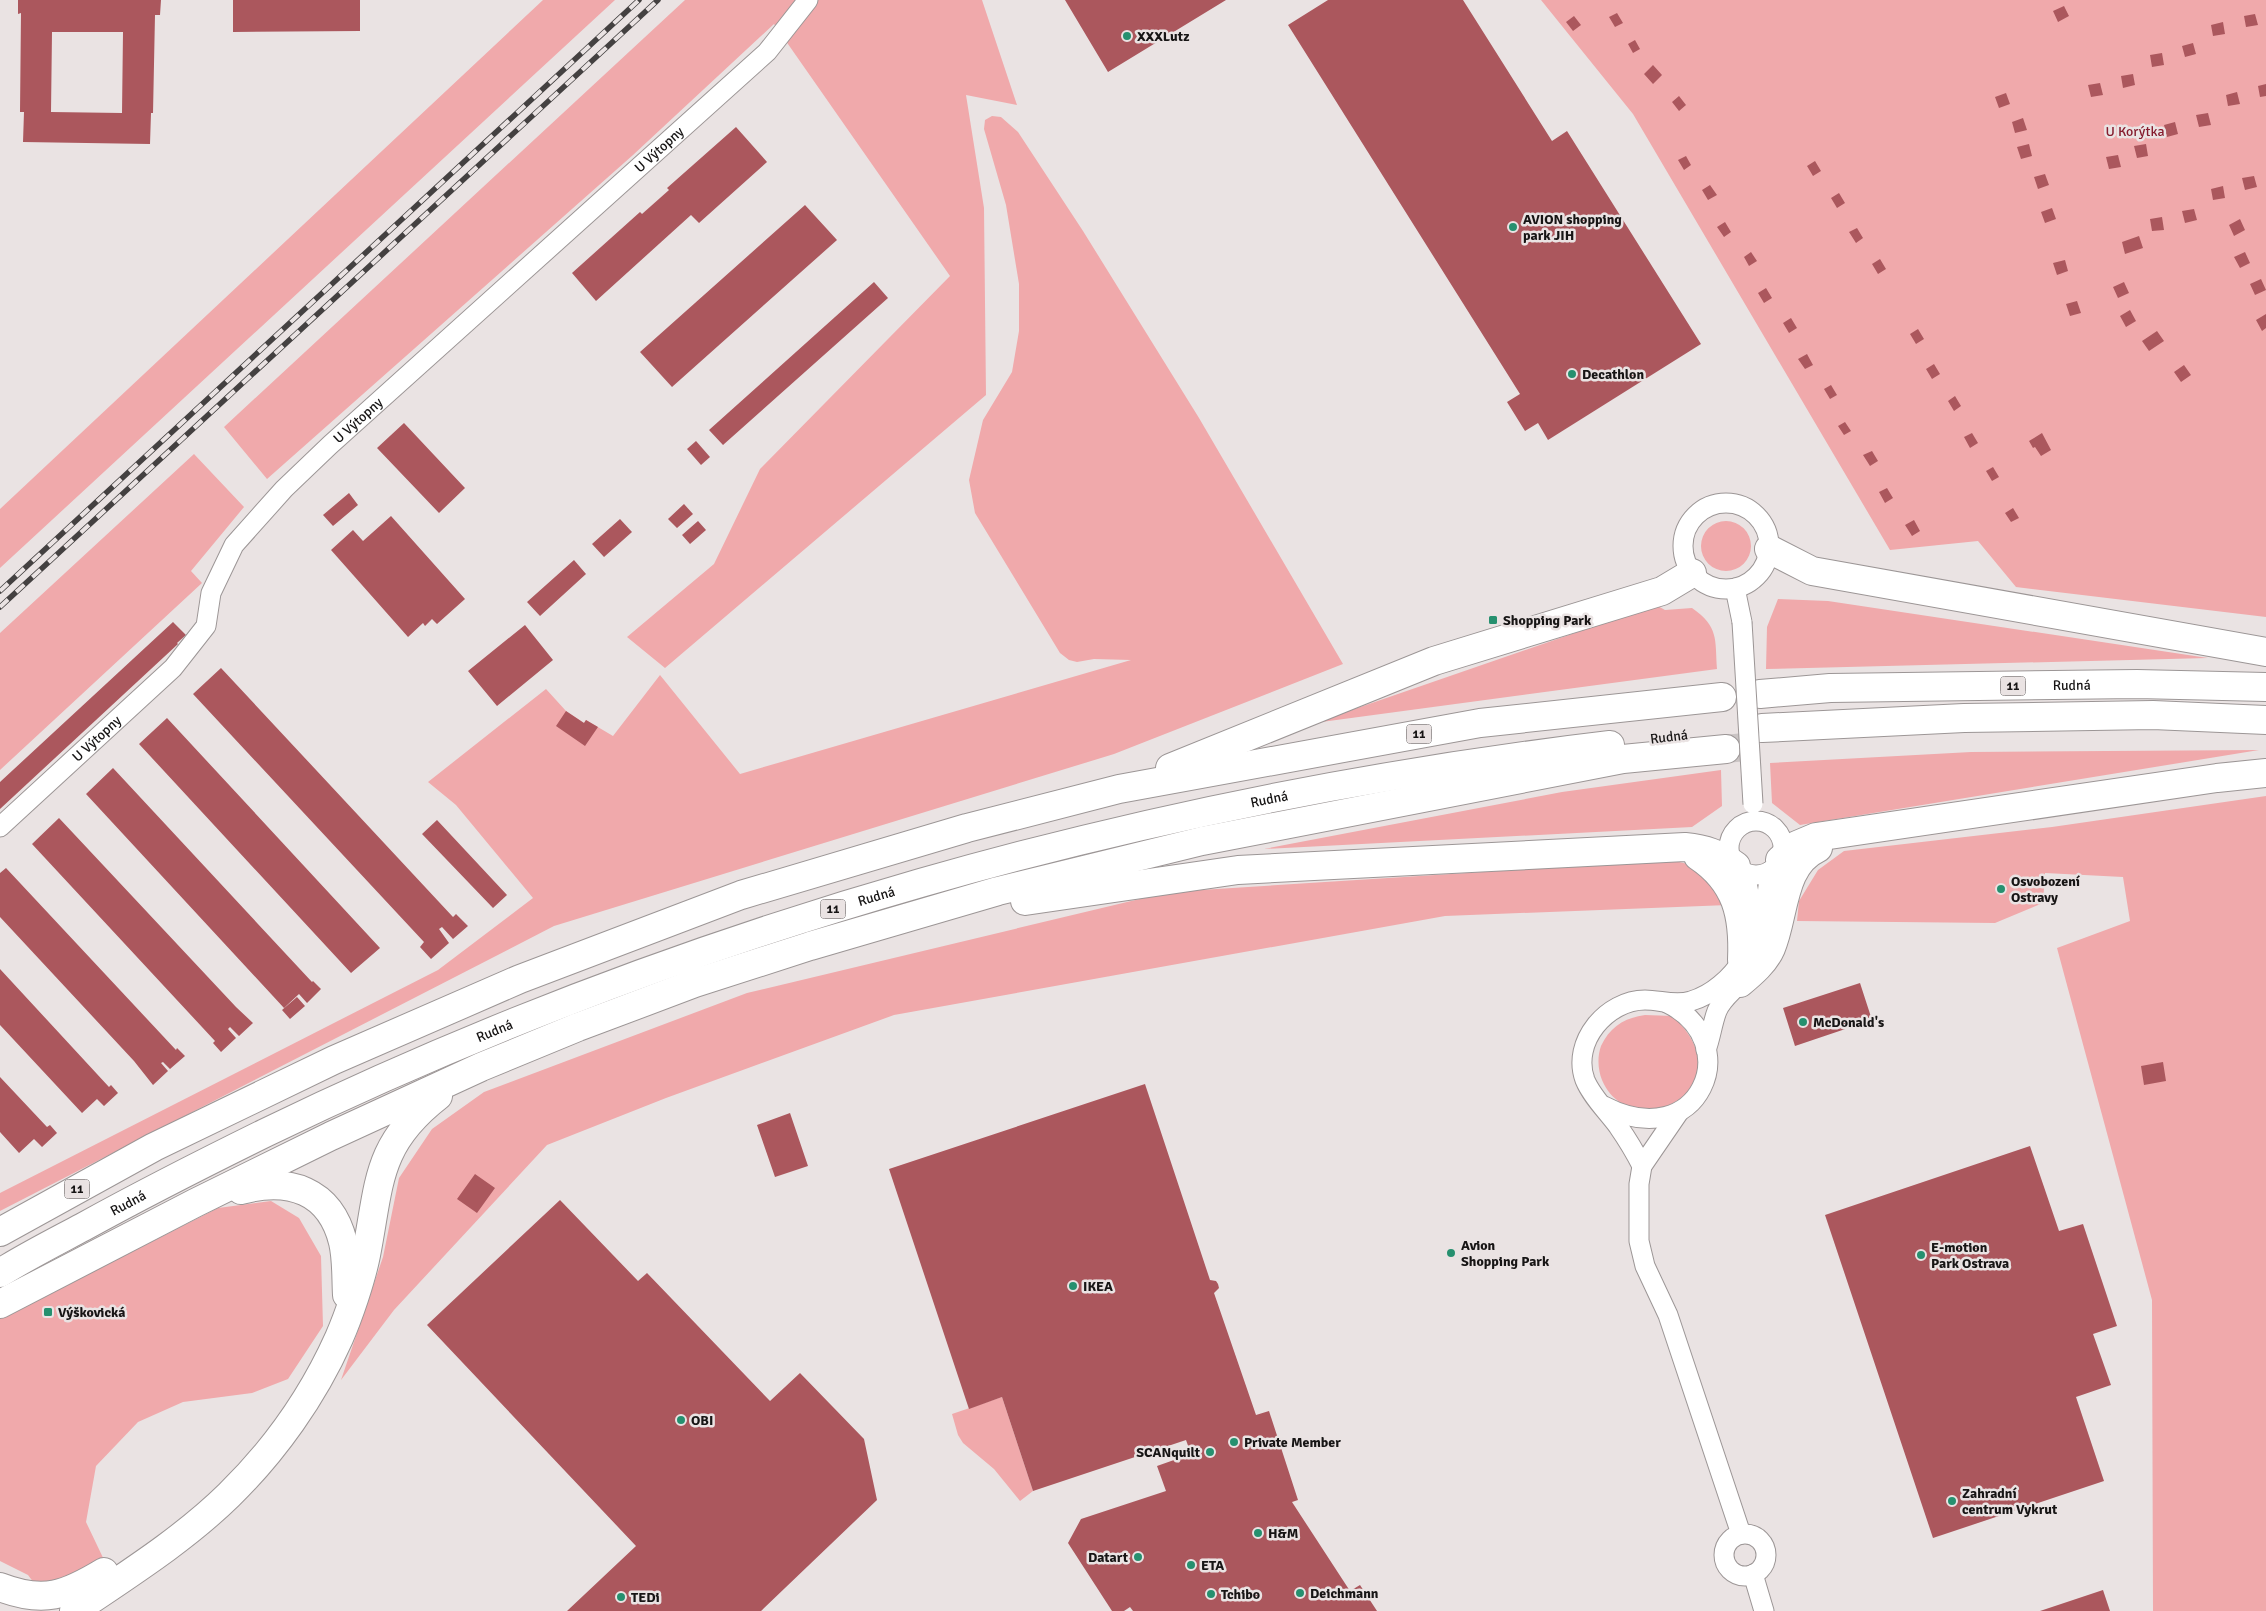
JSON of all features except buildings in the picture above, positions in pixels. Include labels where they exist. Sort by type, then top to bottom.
[{"type":"highway","points":[[1769,549],[1812,571],[2266,652]]},
{"type":"highway","points":[[1119,789],[1434,661],[1662,591],[1692,573]]},
{"type":"highway","name":"Rudná","points":[[1760,694],[1830,688],[2107,684],[2266,687]]},
{"type":"highway","name":"11","points":[[0,1232],[154,1147],[334,1060],[520,979],[741,895],[967,828],[1119,789],[1480,723],[1722,697]]},
{"type":"highway","points":[[1763,736],[1964,718],[2153,715],[2266,720]]},
{"type":"highway","name":"Rudná","points":[[0,1273],[173,1178],[351,1091],[534,1014],[629,977],[771,927],[1004,859],[1262,799],[1535,754],[1725,740],[1623,758],[1202,841],[998,892],[810,946]]},
{"type":"highway","points":[[1775,866],[1805,840],[2217,778],[2266,773]]},
{"type":"highway","points":[[1685,847],[1706,861],[1720,874],[1740,911],[1744,932],[1741,971],[1757,968],[1771,949],[1784,893],[1796,869],[1815,849],[1865,830]]},
{"type":"highway","points":[[0,1304],[195,1203],[331,1136],[481,1067],[578,1027],[695,983],[810,946],[993,905],[1238,870],[1685,847],[1712,852],[1740,869]]},
{"type":"highway","points":[[74,1611],[114,1575],[228,1496],[258,1463],[297,1412],[340,1336],[364,1266],[381,1172],[391,1148],[402,1130],[417,1113],[481,1067]]},
{"type":"highway","points":[[195,1203],[269,1184],[292,1186],[313,1195],[329,1211],[343,1242],[346,1258],[348,1312]]},
{"type":"highway","points":[[0,1587],[30,1595],[54,1595],[65,1593],[114,1575]]},
{"type":"highway","points":[[100,1611],[114,1575]]},
{"type":"street","name":"U Výtopny","points":[[0,827],[173,668],[206,626],[211,593],[234,545],[284,489],[330,445],[767,52],[808,0]]},
{"type":"street","points":[[1730,503],[1749,509],[1764,525],[1767,532],[1769,549],[1761,571],[1749,582],[1735,588],[1712,586],[1692,573],[1685,558],[1684,533],[1692,518],[1705,508],[1713,504],[1730,503]]},
{"type":"street","points":[[1706,1050],[1717,1010],[1728,995],[1741,971],[1752,926],[1752,908],[1740,869],[1730,852],[1730,842],[1738,828],[1753,813],[1742,622],[1735,588]]},
{"type":"street","points":[[1642,1166],[1620,1129],[1591,1093],[1584,1078],[1584,1054],[1591,1031],[1602,1018],[1615,1008],[1629,1002],[1644,1000],[1666,1003],[1689,1002],[1703,997],[1731,976],[1753,965],[1760,946],[1775,866],[1783,850],[1779,835],[1753,813]]},
{"type":"street","points":[[1740,869],[1755,875],[1775,866]]},
{"type":"street","points":[[1602,1105],[1629,1116],[1652,1119],[1666,1118],[1679,1112],[1691,1103],[1700,1092],[1706,1078],[1708,1064],[1706,1050],[1695,1025],[1685,1013],[1666,1003]]},
{"type":"street","points":[[1679,1112],[1642,1166],[1639,1184],[1638,1219],[1641,1251],[1668,1315],[1741,1534]]},
{"type":"street","points":[[1741,1534],[1757,1537],[1766,1551],[1762,1566],[1752,1574],[1740,1575],[1733,1572],[1727,1566],[1724,1558],[1728,1543],[1741,1534]]},
{"type":"street","points":[[1752,1574],[1764,1611]]},
{"type":"green space","points":[[543,0],[615,0],[0,568],[0,509]]},
{"type":"green space","points":[[685,0],[982,0],[1017,105],[966,95],[984,208],[986,395],[665,668],[627,637],[714,564],[760,469],[950,276],[774,24],[633,155],[267,479],[224,427]]},
{"type":"green space","name":"U Korýtka","points":[[1541,0],[2266,0],[2266,617],[2016,587],[1978,541],[1890,550],[1633,114]]},
{"type":"green space","points":[[992,116],[1001,117],[1018,132],[1083,231],[1199,418],[1343,664],[1114,754],[554,926],[0,1211],[0,1193],[438,970],[533,898],[456,805],[428,782],[546,689],[566,711],[584,723],[586,720],[613,736],[660,675],[740,774],[1131,660],[1094,659],[1077,662],[1069,660],[1060,653],[975,513],[969,480],[983,420],[1012,372],[1019,331],[1019,284],[1006,205],[984,129],[985,120]]},
{"type":"green space","points":[[194,454],[244,507],[191,571],[202,583],[0,770],[0,633]]},
{"type":"green space","points":[[1721,521],[1731,521],[1744,528],[1751,541],[1751,551],[1744,564],[1731,571],[1721,571],[1712,567],[1705,560],[1701,551],[1701,541],[1705,532],[1712,525]]},
{"type":"green space","points":[[1778,599],[1828,601],[2208,658],[1766,669],[1767,627]]},
{"type":"green space","points":[[1656,605],[1665,610],[1692,608],[1707,621],[1714,634],[1717,669],[1314,723]]},
{"type":"green space","points":[[2259,750],[1800,825],[1772,803],[1770,763],[1971,752]]},
{"type":"green space","points":[[1721,770],[1722,806],[1692,827],[1264,849],[1562,792]]},
{"type":"green space","points":[[2266,796],[2266,1611],[2153,1611],[2152,1300],[2057,948],[2130,921],[2123,877],[2045,873],[2043,903],[1995,923],[1797,921],[1799,901],[1818,870],[1844,851],[2052,827]]},
{"type":"green space","points":[[1671,860],[1696,866],[1728,905],[1445,916],[894,1015],[666,1098],[547,1145],[394,1310],[341,1380],[383,1257],[399,1178],[432,1129],[484,1092],[747,993],[1169,892]]},
{"type":"green space","points":[[1645,1015],[1673,1016],[1693,1043],[1698,1067],[1692,1086],[1677,1101],[1657,1109],[1636,1109],[1616,1100],[1602,1080],[1599,1068],[1601,1046],[1613,1029],[1624,1021]]},
{"type":"green space","points":[[271,1201],[299,1218],[321,1256],[323,1326],[288,1379],[252,1393],[183,1402],[138,1422],[96,1466],[86,1522],[106,1564],[37,1587],[28,1575],[0,1561],[0,1319],[218,1208]]},
{"type":"green space","points":[[1002,1397],[1033,1491],[1020,1501],[994,1469],[963,1443],[958,1435],[952,1414]]},
{"type":"tunnel","points":[[1726,749],[1763,745]]},
{"type":"railway","points":[[0,591],[639,0]]},
{"type":"railway","points":[[0,607],[658,0]]},
{"type":"place","name":"XXXLutz","points":[[1127,36]]},
{"type":"place","name":"AVION shopping park JIH","points":[[1513,227]]},
{"type":"place","name":"Decathlon","points":[[1572,374]]},
{"type":"place","name":"Shopping Park","points":[[1493,620]]},
{"type":"place","name":"Osvobození Ostravy","points":[[2001,889]]},
{"type":"place","name":"McDonald's","points":[[1803,1022]]},
{"type":"place","name":"Avion Shopping Park","points":[[1451,1253]]},
{"type":"place","name":"E-motion Park Ostrava","points":[[1921,1255]]},
{"type":"place","name":"IKEA","points":[[1073,1286]]},
{"type":"place","name":"Výškovická","points":[[48,1312]]},
{"type":"place","name":"OBI","points":[[681,1420]]},
{"type":"place","name":"Private Member","points":[[1234,1442]]},
{"type":"place","name":"SCANquilt","points":[[1210,1452]]},
{"type":"place","name":"Zahradní centrum Vykrut","points":[[1952,1501]]},
{"type":"place","name":"H&M","points":[[1258,1533]]},
{"type":"place","name":"Datart","points":[[1138,1557]]},
{"type":"place","name":"ETA","points":[[1191,1565]]},
{"type":"place","name":"Deichmann","points":[[1300,1593]]},
{"type":"place","name":"Tchibo","points":[[1211,1594]]},
{"type":"place","name":"TEDi","points":[[621,1597]]}]
